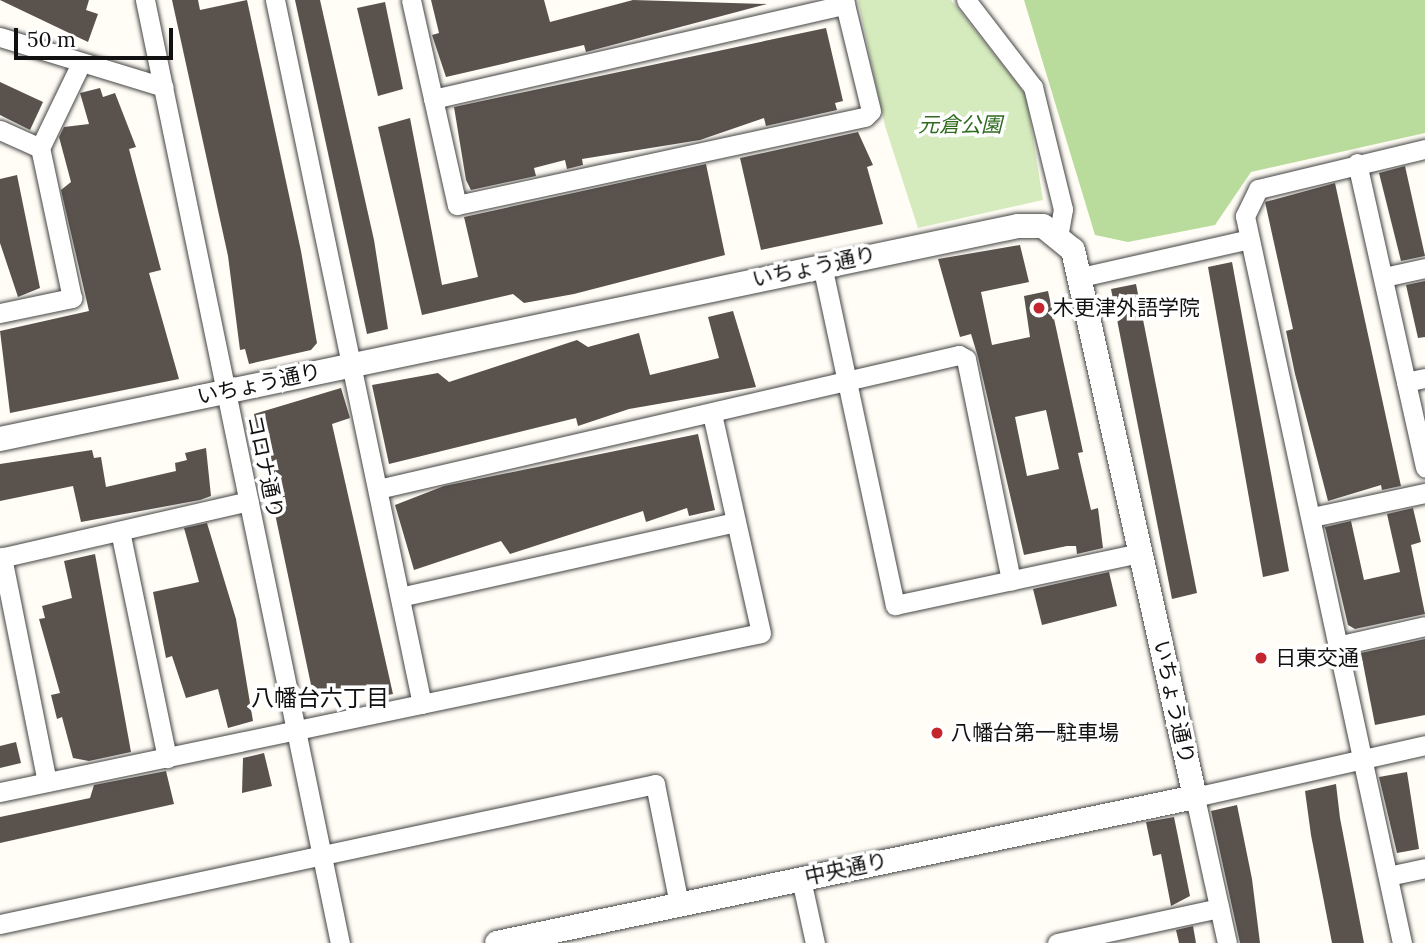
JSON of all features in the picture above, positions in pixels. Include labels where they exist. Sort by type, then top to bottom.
[{"type":"street","name":"コロナ通り","points":[[145,0],[340,943]]},
{"type":"street","points":[[275,0],[422,705]]},
{"type":"street","points":[[411,0],[433,99],[457,205],[865,117],[872,111],[844,2],[433,99]]},
{"type":"street","points":[[966,0],[1033,87],[1063,209],[1058,237]]},
{"type":"street","points":[[0,37],[164,87]]},
{"type":"street","points":[[0,313],[72,298],[40,148],[81,63]]},
{"type":"street","points":[[0,130],[40,148]]},
{"type":"street","points":[[1402,943],[1245,216],[1258,189],[1357,163],[1425,149]]},
{"type":"street","points":[[1357,163],[1384,277],[1416,380],[1425,467]]},
{"type":"street","name":"いちょう通り","points":[[0,439],[822,265],[1018,226],[1043,226],[1073,250],[1081,277],[1139,553],[1195,797]]},
{"type":"street","points":[[1081,277],[1249,239]]},
{"type":"street","points":[[822,265],[895,604],[1139,553]]},
{"type":"street","points":[[1384,277],[1425,268]]},
{"type":"street","points":[[378,489],[959,355],[966,359],[1011,580]]},
{"type":"street","points":[[0,792],[761,632],[712,414]]},
{"type":"street","points":[[1312,517],[1425,493]]},
{"type":"street","points":[[47,782],[1,557],[249,501]]},
{"type":"street","points":[[400,597],[736,522]]},
{"type":"street","points":[[120,531],[167,758]]},
{"type":"street","points":[[1337,646],[1425,626]]},
{"type":"street","points":[[1227,943],[1195,797],[1425,745]]},
{"type":"street","points":[[0,924],[655,785],[679,904]]},
{"type":"street","name":"中央通り","points":[[497,943],[1195,797]]},
{"type":"street","points":[[1388,876],[1425,868]]},
{"type":"street","points":[[801,879],[815,943]]},
{"type":"street","points":[[1056,943],[1092,939],[1219,908]]},
{"type":"green space","name":"元倉公園","points":[[858,0],[951,0],[1026,95],[1043,200],[918,228],[885,126]]},
{"type":"green space","points":[[1024,0],[1425,0],[1425,133],[1251,172],[1215,225],[1128,242],[1095,235]]},
{"type":"building","points":[[0,0],[89,0],[86,10],[98,14],[88,42]]},
{"type":"building","points":[[172,0],[198,0],[200,10],[247,0],[301,251],[317,343],[311,350],[249,364],[245,349],[240,350],[228,256]]},
{"type":"building","points":[[295,0],[320,0],[374,240],[388,329],[367,334]]},
{"type":"building","points":[[431,0],[544,0],[550,22],[633,0],[767,4],[586,52],[584,45],[446,77],[432,35],[439,33]]},
{"type":"building","points":[[385,2],[403,89],[378,96],[357,8]]},
{"type":"building","points":[[826,28],[843,101],[835,103],[837,110],[766,126],[764,118],[700,140],[582,159],[583,165],[567,169],[565,160],[534,168],[536,176],[471,190],[466,180],[454,107]]},
{"type":"building","points":[[0,82],[43,102],[30,130],[0,115]]},
{"type":"building","points":[[100,88],[103,97],[115,93],[136,147],[129,149],[161,270],[149,273],[179,379],[10,413],[0,331],[89,311],[61,190],[71,182],[59,137],[64,127],[89,124],[80,93]]},
{"type":"building","points":[[410,118],[442,285],[478,277],[464,217],[706,164],[725,255],[574,294],[524,303],[513,294],[422,315],[378,127]]},
{"type":"building","points":[[858,132],[873,165],[867,167],[883,224],[761,250],[740,158]]},
{"type":"building","points":[[1405,166],[1425,256],[1401,261],[1379,173]]},
{"type":"building","points":[[17,175],[40,288],[18,297],[0,243],[0,179]]},
{"type":"building","points":[[1335,183],[1401,486],[1382,490],[1381,485],[1328,501],[1295,374],[1286,331],[1293,329],[1265,202]]},
{"type":"building","points":[[1020,245],[1029,282],[981,292],[992,345],[1030,337],[1024,296],[1048,291],[1083,452],[1078,453],[1091,510],[1098,508],[1103,548],[1077,554],[1076,546],[1067,546],[1024,555],[978,357],[971,334],[960,337],[938,259]],"holes":[[[1046,410],[1059,469],[1027,476],[1015,417]]]},
{"type":"building","points":[[1232,262],[1289,571],[1263,577],[1208,267]]},
{"type":"building","points":[[1425,281],[1425,337],[1418,338],[1406,285]]},
{"type":"building","points":[[1136,284],[1197,593],[1172,599],[1111,289]]},
{"type":"building","points":[[733,311],[756,387],[629,409],[578,426],[576,418],[389,464],[372,385],[438,373],[449,382],[577,340],[588,347],[639,333],[650,375],[719,358],[708,317]]},
{"type":"building","points":[[341,388],[350,418],[332,424],[393,694],[373,698],[370,686],[314,699],[254,414]]},
{"type":"building","points":[[698,434],[715,510],[689,516],[687,508],[646,522],[643,511],[510,554],[501,541],[414,570],[395,505],[444,486]]},
{"type":"building","points":[[206,448],[211,496],[200,500],[81,522],[73,486],[0,501],[0,464],[92,450],[94,458],[101,457],[106,487],[176,471],[175,463],[187,460],[185,453]]},
{"type":"building","points":[[1413,508],[1421,542],[1411,545],[1425,614],[1355,629],[1348,625],[1325,527],[1351,521],[1364,580],[1400,572],[1387,514]]},
{"type":"building","points":[[207,523],[236,619],[253,721],[228,728],[218,689],[186,698],[172,656],[166,658],[153,592],[199,582],[184,528]]},
{"type":"building","points":[[95,554],[131,752],[89,761],[73,758],[62,717],[57,719],[51,695],[60,693],[39,619],[45,618],[42,606],[72,598],[64,561]]},
{"type":"building","points":[[1109,572],[1117,606],[1042,625],[1033,589]]},
{"type":"building","points":[[1425,639],[1425,715],[1375,725],[1361,653]]},
{"type":"building","points":[[16,742],[21,763],[0,768],[0,746]]},
{"type":"building","points":[[264,753],[272,786],[242,793],[243,758]]},
{"type":"building","points":[[166,771],[174,804],[0,843],[0,817],[90,798],[94,785]]},
{"type":"building","points":[[1407,772],[1419,849],[1397,853],[1379,777]]},
{"type":"building","points":[[1336,784],[1364,943],[1332,943],[1311,835],[1305,791]]},
{"type":"building","points":[[1237,805],[1252,879],[1260,943],[1240,943],[1211,811]]},
{"type":"building","points":[[1174,817],[1190,896],[1171,906],[1161,854],[1153,856],[1146,822]]},
{"type":"building","points":[[1193,926],[1196,943],[1179,943],[1176,930]]},
{"type":"place","name":"木更津外語学院","points":[[1039,308]]},
{"type":"place","name":"日東交通","points":[[1261,658]]},
{"type":"place","name":"八幡台第一駐車場","points":[[937,733]]},
{"type":"district","name":"八幡台六丁目","points":[[320,698]]}]
